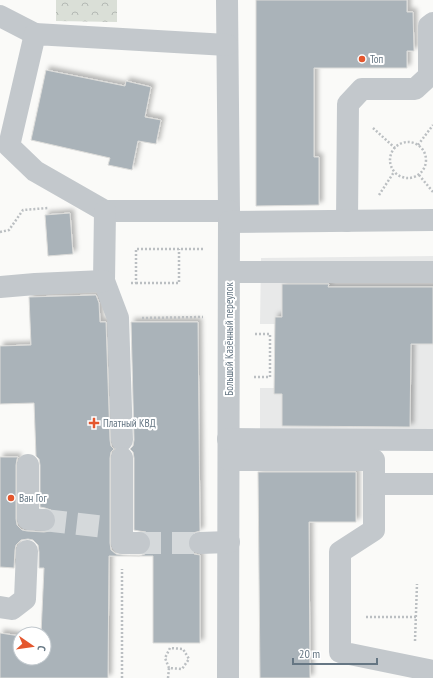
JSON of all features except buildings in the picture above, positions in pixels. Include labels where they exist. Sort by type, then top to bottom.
[{"type":"street","name":"Большой Казённый переулок","points":[[227,0],[229,216],[228,678]]},
{"type":"street","points":[[0,16],[35,34],[227,45]]},
{"type":"street","points":[[347,221],[348,104],[362,89],[415,89],[431,78],[429,26],[433,23]]},
{"type":"street","points":[[35,34],[9,146],[35,171],[105,211],[347,221],[433,220]]},
{"type":"street","points":[[105,211],[105,284],[118,318],[122,449],[114,528],[122,543],[139,543]]},
{"type":"street","points":[[229,272],[433,272]]},
{"type":"street","points":[[0,287],[35,284],[105,284]]},
{"type":"street","points":[[229,449],[433,440]]},
{"type":"street","points":[[229,449],[374,460],[374,530],[340,552],[340,652],[433,671]]},
{"type":"street","points":[[28,465],[28,519],[44,520]]},
{"type":"street","points":[[374,484],[433,484]]},
{"type":"street","points":[[200,542],[229,542]]},
{"type":"street","points":[[0,607],[12,609],[25,599],[27,551]]},
{"type":"path","points":[[418,145],[433,125]]},
{"type":"path","points":[[412,142],[423,150],[426,156],[426,163],[424,170],[419,175],[413,178],[406,178],[400,177],[394,172],[390,160],[391,153],[400,144],[412,142]]},
{"type":"path","points":[[419,175],[433,192]]},
{"type":"path","points":[[0,232],[9,230],[23,210],[54,208]]},
{"type":"path","points":[[136,283],[136,249],[205,249]]},
{"type":"path","points":[[105,284],[179,283],[179,249]]},
{"type":"path","points":[[118,318],[205,317]]},
{"type":"path","points":[[253,377],[270,377],[270,334],[260,334]]},
{"type":"path","points":[[270,356],[275,356]]},
{"type":"path","points":[[122,563],[122,678]]},
{"type":"path","points":[[415,642],[417,584]]},
{"type":"path","points":[[371,617],[416,617]]},
{"type":"path","points":[[176,643],[176,648]]},
{"type":"path","points":[[168,678],[169,668],[165,658],[170,648],[183,649],[189,659],[182,669],[169,668]]},
{"type":"shaded area","points":[[433,256],[433,450],[260,449],[260,388],[274,388],[275,355],[275,324],[260,324],[261,258]]},
{"type":"green space","points":[[56,0],[117,0],[117,22],[56,21]]},
{"type":"tunnel","points":[[44,520],[105,527]]},
{"type":"tunnel","points":[[139,543],[200,543]]},
{"type":"place","name":"Топ","points":[[362,59]]},
{"type":"place","name":"Платный КВД","points":[[94,423]]},
{"type":"place","name":"Ван Гог","points":[[11,498]]}]
